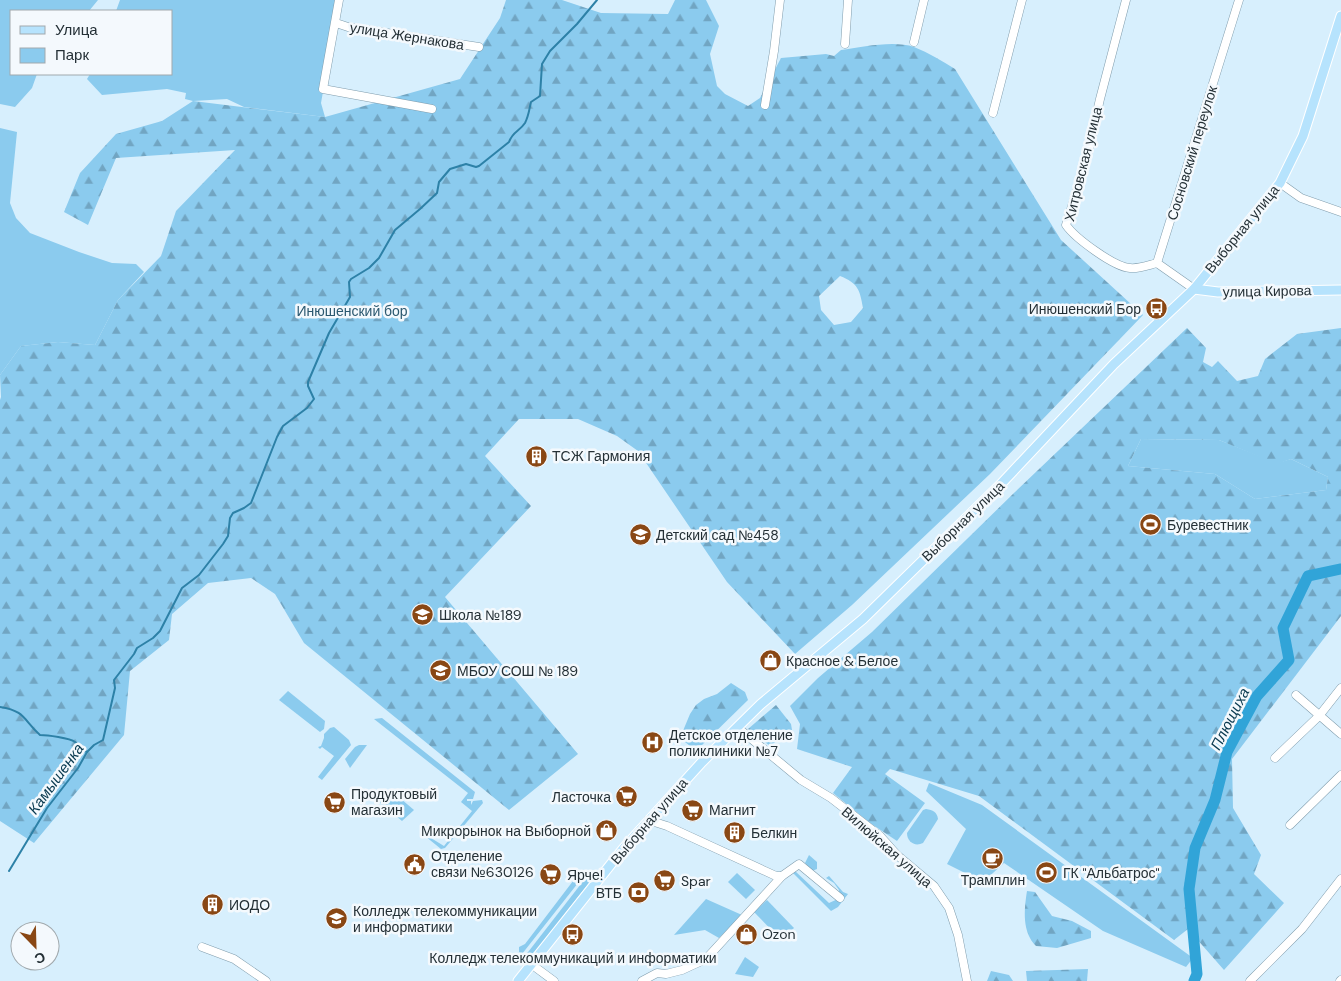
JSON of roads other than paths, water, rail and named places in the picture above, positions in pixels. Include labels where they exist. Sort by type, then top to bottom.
[{"type":"main road","name":"Выборная улица","points":[[518,981],[594,884],[648,820],[737,726],[863,619],[1000,485],[1114,364],[1194,289],[1280,183],[1303,136],[1341,16]]},
{"type":"main road","name":"улица Кирова","points":[[1194,289],[1218,292],[1341,290]]},
{"type":"street","points":[[339,0],[322,89],[432,109]]},
{"type":"street","points":[[765,105],[780,0]]},
{"type":"street","points":[[844,44],[848,0]]},
{"type":"street","points":[[914,42],[924,0]]},
{"type":"street","points":[[993,112],[1022,0]]},
{"type":"street","name":"Хитровская улица","points":[[1126,0],[1085,165],[1066,226],[1071,232],[1101,254],[1129,268],[1157,263]]},
{"type":"street","name":"Сосновский переулок","points":[[1157,263],[1240,0]]},
{"type":"street","name":"улица Жернакова","points":[[336,23],[348,27],[479,47]]},
{"type":"street","points":[[1280,183],[1301,198],[1341,212]]},
{"type":"street","points":[[1157,263],[1194,289]]},
{"type":"street","points":[[1275,758],[1319,716],[1341,688]]},
{"type":"street","points":[[1296,696],[1341,734]]},
{"type":"street","name":"Вилюйская улица","points":[[737,726],[801,780],[831,798],[880,836],[898,855],[934,886],[949,908],[958,935],[966,981]]},
{"type":"street","points":[[1290,824],[1341,775]]},
{"type":"street","points":[[648,820],[667,826],[776,876],[782,876]]},
{"type":"street","points":[[642,981],[657,973],[666,974],[682,970],[706,959],[782,876],[799,864],[840,898]]},
{"type":"street","points":[[1250,981],[1302,929],[1341,879]]},
{"type":"street","points":[[202,947],[234,959],[266,981]]},
{"type":"street","points":[[531,964],[554,981]]},
{"type":"waterway","name":"Камышенка","points":[[9,871],[47,808],[78,768],[87,752],[103,740],[115,688],[114,680],[137,648],[160,631],[182,588],[199,575],[223,544],[228,536],[230,518],[233,513],[251,503],[283,426],[307,408],[314,399],[308,382],[329,333],[350,297],[349,282],[351,279],[369,268],[379,258],[395,230],[437,193],[439,182],[450,169],[466,164],[479,166],[509,142],[512,136],[525,123],[531,102],[540,96],[542,64],[550,51],[577,24],[597,0]]},
{"type":"waterway","name":"Плющиха","points":[[1194,981],[1197,974],[1189,889],[1195,848],[1215,800],[1227,752],[1257,696],[1289,660],[1283,628],[1308,576],[1341,569]]},
{"type":"waterway","points":[[0,707],[20,714],[40,735],[58,737],[75,742],[87,752]]},
{"type":"place","name":"Инюшенский Бор","points":[[1157,309]]},
{"type":"place","name":"ТСЖ Гармония","points":[[536,456]]},
{"type":"place","name":"Буревестник","points":[[1151,525]]},
{"type":"place","name":"Детский сад №458","points":[[640,535]]},
{"type":"place","name":"Школа №189","points":[[423,615]]},
{"type":"place","name":"Красное & Белое","points":[[770,661]]},
{"type":"place","name":"МБОУ СОШ № 189","points":[[441,671]]},
{"type":"place","name":"Детское отделение поликлиники №7","points":[[653,743]]},
{"type":"place","name":"Ласточка","points":[[627,797]]},
{"type":"place","name":"Продуктовый магазин","points":[[335,802]]},
{"type":"place","name":"Магнит","points":[[693,810]]},
{"type":"place","name":"Микрорынок на Выборной","points":[[607,831]]},
{"type":"place","name":"Белкин","points":[[735,833]]},
{"type":"place","name":"Трамплин","points":[[993,858]]},
{"type":"place","name":"Отделение связи №630126","points":[[415,864]]},
{"type":"place","name":"ГК \"Альбатрос\"","points":[[1047,873]]},
{"type":"place","name":"Ярче!","points":[[551,875]]},
{"type":"place","name":"Spar","points":[[665,881]]},
{"type":"place","name":"ВТБ","points":[[638,893]]},
{"type":"place","name":"ИОДО","points":[[213,905]]},
{"type":"place","name":"Колледж телекоммуникации и информатики","points":[[337,919]]},
{"type":"place","name":"Ozon","points":[[746,934]]},
{"type":"place","name":"Колледж телекоммуникаций и информатики","points":[[573,935]]},
{"type":"park label","name":"Инюшенский бор","points":[[352,311]]}]
